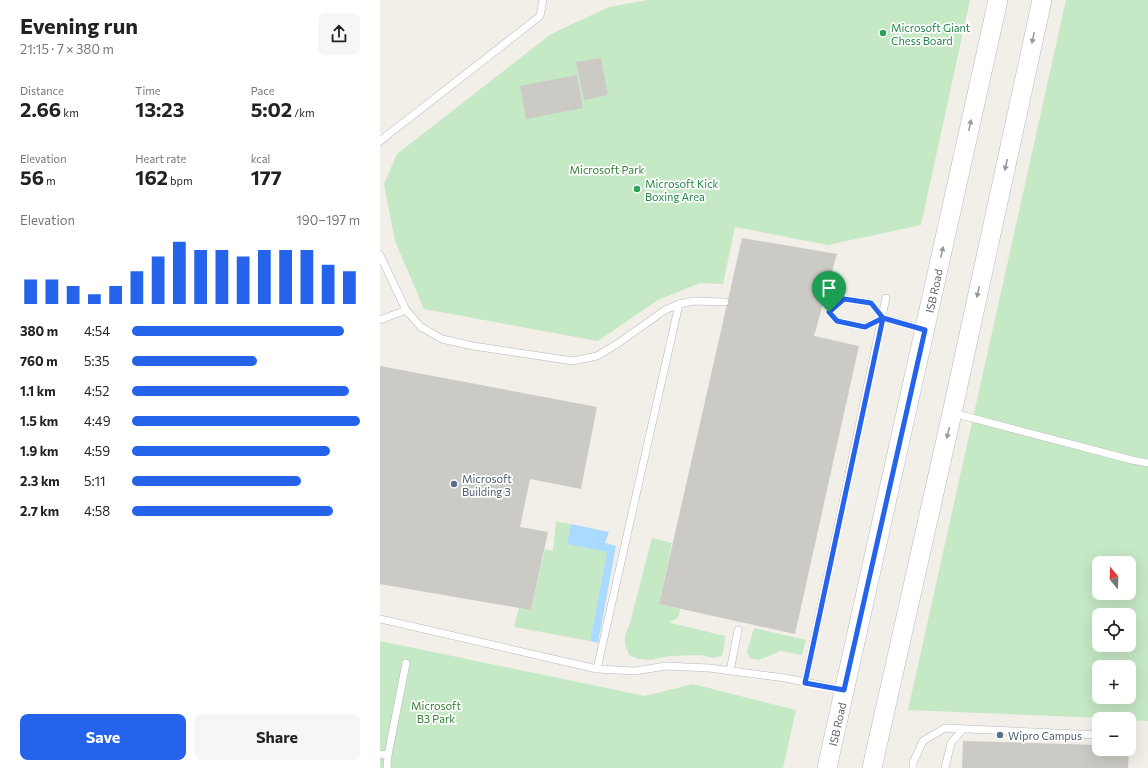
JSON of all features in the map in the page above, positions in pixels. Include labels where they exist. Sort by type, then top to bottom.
[{"type":"main road","name":"ISB Road","points":[[827,768],[998,0]]},
{"type":"main road","points":[[872,768],[952,413],[1042,0]]},
{"type":"lane","points":[[380,141],[540,16],[543,0]]},
{"type":"lane","points":[[380,255],[382,263],[406,310],[421,326],[442,339],[473,346],[573,361],[597,356],[617,344],[665,310],[679,304],[694,300],[725,302]]},
{"type":"lane","points":[[805,683],[886,298]]},
{"type":"lane","points":[[883,318],[865,327],[837,321],[827,312],[844,299],[871,303],[883,318],[925,330]]},
{"type":"lane","points":[[597,669],[679,304]]},
{"type":"lane","points":[[380,320],[406,310]]},
{"type":"lane","points":[[952,413],[1148,463]]},
{"type":"lane","points":[[380,620],[597,669],[635,671],[666,666],[709,668],[785,678],[844,690]]},
{"type":"lane","points":[[730,671],[738,630]]},
{"type":"lane","points":[[387,768],[388,755],[406,663]]},
{"type":"lane","points":[[913,768],[923,741],[945,728],[1092,735]]},
{"type":"lane","points":[[945,768],[951,743],[963,729]]},
{"type":"lane","points":[[380,754],[388,755]]},
{"type":"green space","name":"Microsoft Park","points":[[648,0],[970,0],[921,225],[828,245],[735,227],[723,284],[700,283],[658,300],[598,341],[424,309],[395,241],[384,184],[397,154],[551,34],[609,7]]},
{"type":"green space","points":[[1066,0],[1148,0],[1148,721],[1136,720],[1136,712],[1092,712],[1092,717],[908,710]]},
{"type":"green space","points":[[556,522],[571,524],[567,544],[607,552],[590,641],[514,627],[519,608],[531,610],[545,549],[553,551]]},
{"type":"green space","points":[[652,538],[672,543],[659,604],[680,609],[679,616],[675,620],[670,621],[671,623],[725,636],[722,656],[713,658],[701,655],[670,656],[649,660],[639,659],[629,655],[625,642],[625,635],[630,623]]},
{"type":"green space","points":[[754,628],[806,640],[802,655],[781,651],[758,660],[750,658],[747,652]]},
{"type":"green space","name":"Microsoft B3 Park","points":[[380,641],[645,696],[693,684],[796,710],[783,768],[380,768]]},
{"type":"water","points":[[571,524],[609,532],[605,543],[616,546],[598,643],[590,641],[607,552],[567,544]]},
{"type":"building","points":[[601,58],[608,95],[584,100],[576,62]]},
{"type":"building","points":[[577,75],[583,108],[526,119],[520,86]]},
{"type":"building","points":[[742,238],[837,254],[814,336],[859,346],[795,634],[659,604]]},
{"type":"building","name":"Microsoft Building 3","points":[[380,366],[597,407],[581,489],[530,479],[520,527],[548,532],[531,610],[380,584]]},
{"type":"building","points":[[963,741],[1092,745],[1092,756],[1129,756],[1128,768],[962,768]]},
{"type":"place","name":"Microsoft Giant Chess Board","points":[[883,33]]},
{"type":"place","name":"Microsoft Kick Boxing Area","points":[[637,189]]},
{"type":"place","name":"Microsoft Building 3","points":[[454,484]]},
{"type":"place","name":"Wipro Campus","points":[[1000,735]]},
{"type":"route","points":[[829,312],[837,321],[865,327],[883,318],[805,683],[844,690],[925,330],[883,318],[871,303],[844,299],[829,312]]}]
